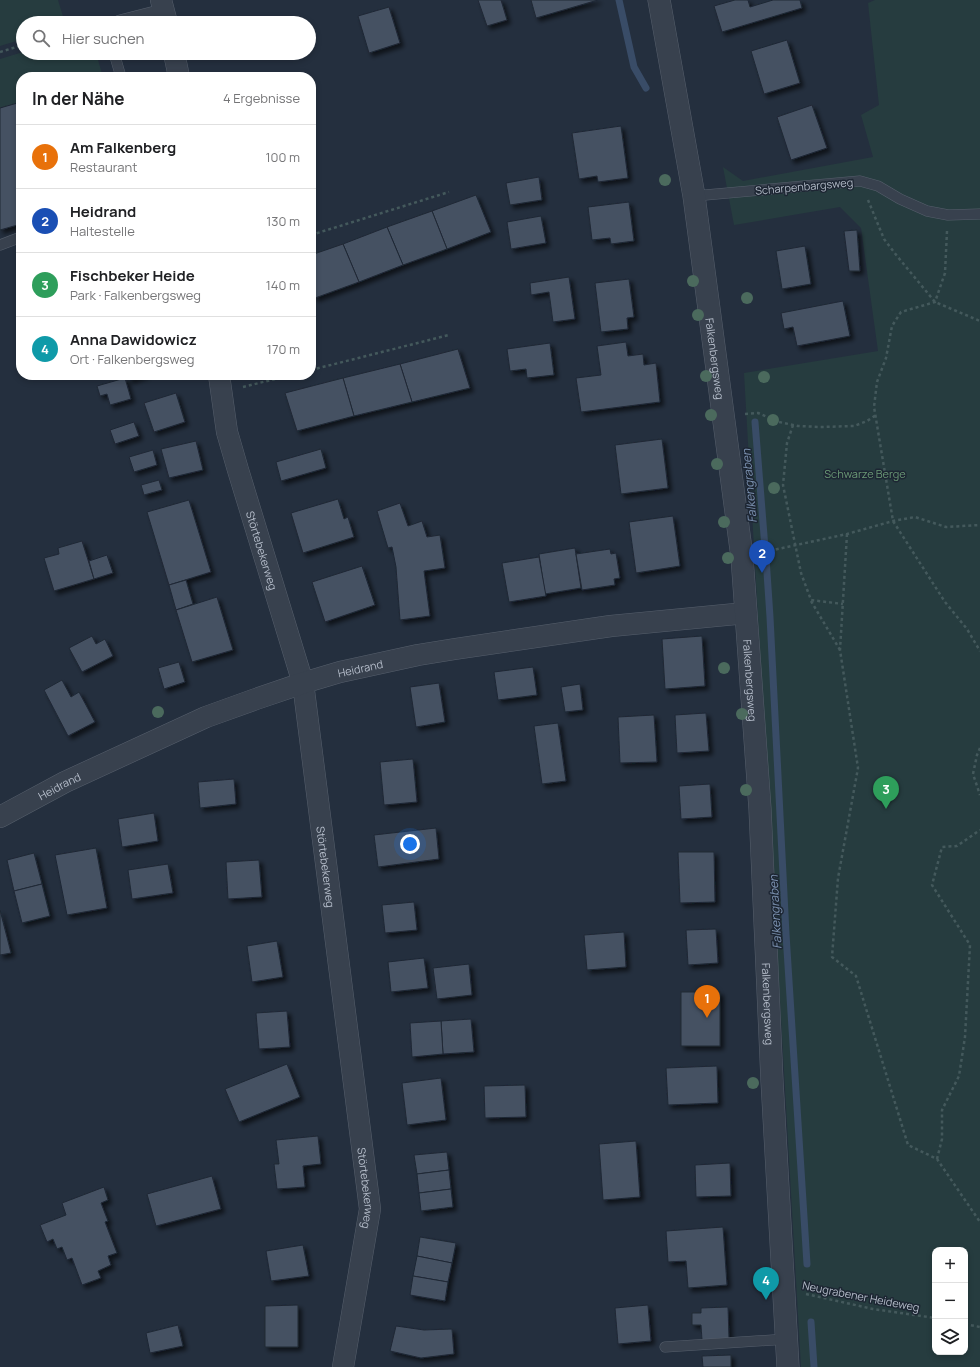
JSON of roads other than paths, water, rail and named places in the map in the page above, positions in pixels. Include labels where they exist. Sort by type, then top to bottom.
[{"type":"street","name":"Falkenbergsweg","points":[[659,0],[694,196],[742,557],[760,809],[788,1367]]},
{"type":"street","points":[[175,60],[178,72]]},
{"type":"street","name":"Störtebekerweg","points":[[220,384],[227,432],[303,683],[370,1209],[343,1367]]},
{"type":"street","name":"Heidrand","points":[[0,817],[65,782],[206,718],[303,683],[378,663],[455,649],[611,626],[746,613]]},
{"type":"lane","points":[[140,16],[164,11]]},
{"type":"lane","points":[[116,60],[120,72]]},
{"type":"lane","name":"Scharpenbargsweg","points":[[694,196],[860,181],[878,186],[900,199],[927,211],[948,215],[980,214]]},
{"type":"lane","points":[[0,245],[16,239]]},
{"type":"lane","points":[[665,1347],[787,1339]]},
{"type":"waterway","name":"Falkengraben","points":[[619,0],[634,67],[646,88]]},
{"type":"waterway","name":"Falkengraben","points":[[755,422],[765,548]]},
{"type":"waterway","name":"Falkengraben","points":[[766,558],[786,934],[807,1264]]},
{"type":"waterway","name":"Falkengraben","points":[[811,1322],[814,1367]]},
{"type":"place","name":"Heidrand","points":[[762,573]]},
{"type":"place","name":"Fischbeker Heide","points":[[886,809]]},
{"type":"place","name":"Am Falkenberg","points":[[707,1018]]},
{"type":"place","name":"Anna Dawidowicz","points":[[766,1300]]},
{"type":"park label","name":"Schwarze Berge","points":[[865,473]]}]
